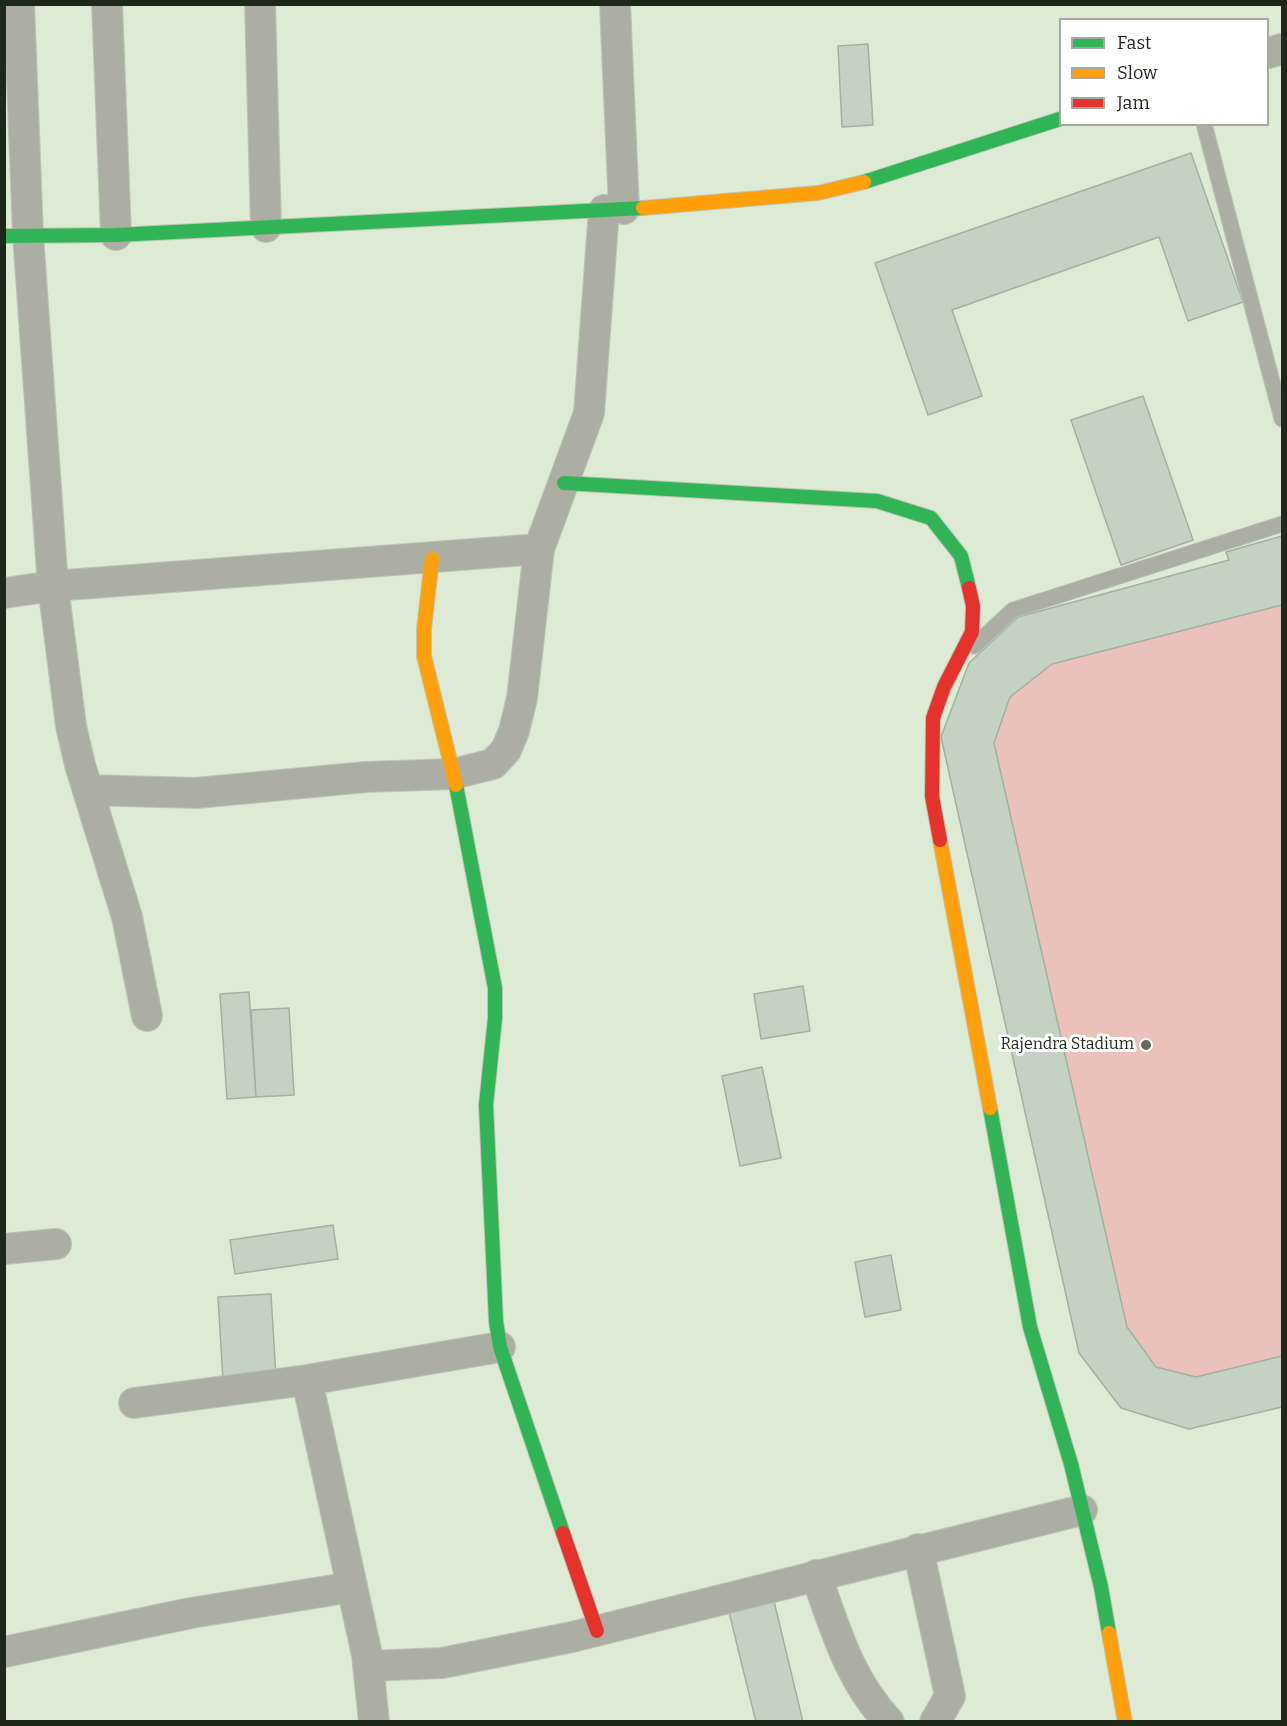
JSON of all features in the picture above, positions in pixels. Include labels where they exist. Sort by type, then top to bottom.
[{"type":"street","points":[[19,4],[16,235],[53,586],[71,726],[88,790],[128,917],[147,1016]]},
{"type":"street","points":[[107,4],[116,235]]},
{"type":"street","points":[[260,4],[266,227]]},
{"type":"street","points":[[88,790],[196,793],[366,777],[453,774],[493,764],[506,750],[514,731],[522,698],[539,549],[589,413],[614,209],[615,4]]},
{"type":"street","points":[[16,235],[116,235],[730,202],[846,187],[1059,119]]},
{"type":"street","points":[[564,483],[878,501],[930,518],[961,556],[973,606],[972,632],[944,687],[933,718],[932,796],[1030,1327],[1071,1464],[1117,1665],[1125,1722]]},
{"type":"street","points":[[4,593],[53,586],[432,559],[539,549]]},
{"type":"street","points":[[432,559],[424,629],[424,656],[453,774],[493,976],[497,1015],[486,1080],[486,1105],[493,1220],[493,1286],[500,1347],[597,1631]]},
{"type":"street","points":[[4,1250],[56,1244]]},
{"type":"street","points":[[134,1403],[307,1380],[500,1347]]},
{"type":"street","points":[[307,1380],[369,1666],[374,1722]]},
{"type":"street","points":[[369,1666],[419,1665],[477,1657],[597,1631],[918,1549],[1082,1510]]},
{"type":"street","points":[[918,1549],[950,1696],[935,1722]]},
{"type":"street","points":[[816,1575],[849,1665],[870,1701],[889,1722]]},
{"type":"street","points":[[4,1652],[191,1613],[352,1587]]},
{"type":"lane","points":[[1205,126],[1282,419]]},
{"type":"lane","points":[[944,687],[976,642],[1013,610],[1282,524]]},
{"type":"shaded area","name":"Rajendra Stadium","points":[[1282,536],[1282,1407],[1189,1429],[1121,1408],[1079,1353],[941,737],[969,663],[1018,617],[1228,560],[1226,552]]},
{"type":"building","points":[[868,44],[873,125],[842,127],[838,46]]},
{"type":"building","points":[[1191,153],[1243,302],[1188,321],[1159,237],[952,310],[982,396],[928,415],[875,263]]},
{"type":"building","points":[[1143,396],[1193,540],[1121,565],[1071,420]]},
{"type":"building","points":[[1282,536],[1282,605],[1052,664],[1010,697],[994,743],[1127,1327],[1156,1367],[1196,1377],[1282,1356],[1282,1407],[1189,1429],[1121,1408],[1079,1353],[941,737],[969,663],[1018,617],[1229,560],[1226,552]]},
{"type":"building","points":[[803,986],[810,1031],[761,1039],[754,994]]},
{"type":"building","points":[[249,992],[256,1097],[227,1099],[220,994]]},
{"type":"building","points":[[289,1008],[294,1095],[256,1097],[251,1010]]},
{"type":"building","points":[[762,1067],[781,1158],[740,1166],[722,1076]]},
{"type":"building","points":[[333,1225],[338,1259],[235,1274],[230,1240]]},
{"type":"building","points":[[891,1255],[901,1310],[865,1317],[855,1262]]},
{"type":"building","points":[[271,1294],[276,1378],[223,1381],[218,1297]]},
{"type":"building","points":[[773,1597],[803,1722],[756,1722],[728,1608]]},
{"type":"traffic: fast","points":[[864,182],[1059,119]]},
{"type":"traffic: fast","points":[[4,236],[116,235],[643,208]]},
{"type":"traffic: fast","points":[[564,483],[877,501],[931,518],[961,556],[969,588]]},
{"type":"traffic: fast","points":[[456,785],[495,988],[495,1018],[486,1105],[496,1321],[500,1347],[563,1533]]},
{"type":"traffic: fast","points":[[990,1108],[1030,1327],[1071,1464],[1101,1587],[1109,1633]]},
{"type":"traffic: slow","points":[[643,208],[818,193],[864,182]]},
{"type":"traffic: slow","points":[[432,559],[424,629],[424,656],[456,785]]},
{"type":"traffic: slow","points":[[940,840],[990,1108]]},
{"type":"traffic: slow","points":[[1109,1633],[1125,1722]]},
{"type":"traffic: jam","points":[[940,840],[932,796],[933,718],[944,687],[972,632],[973,606],[969,588]]},
{"type":"traffic: jam","points":[[563,1533],[597,1631]]},
{"type":"place","name":"Rajendra Stadium","points":[[1146,1045]]}]
